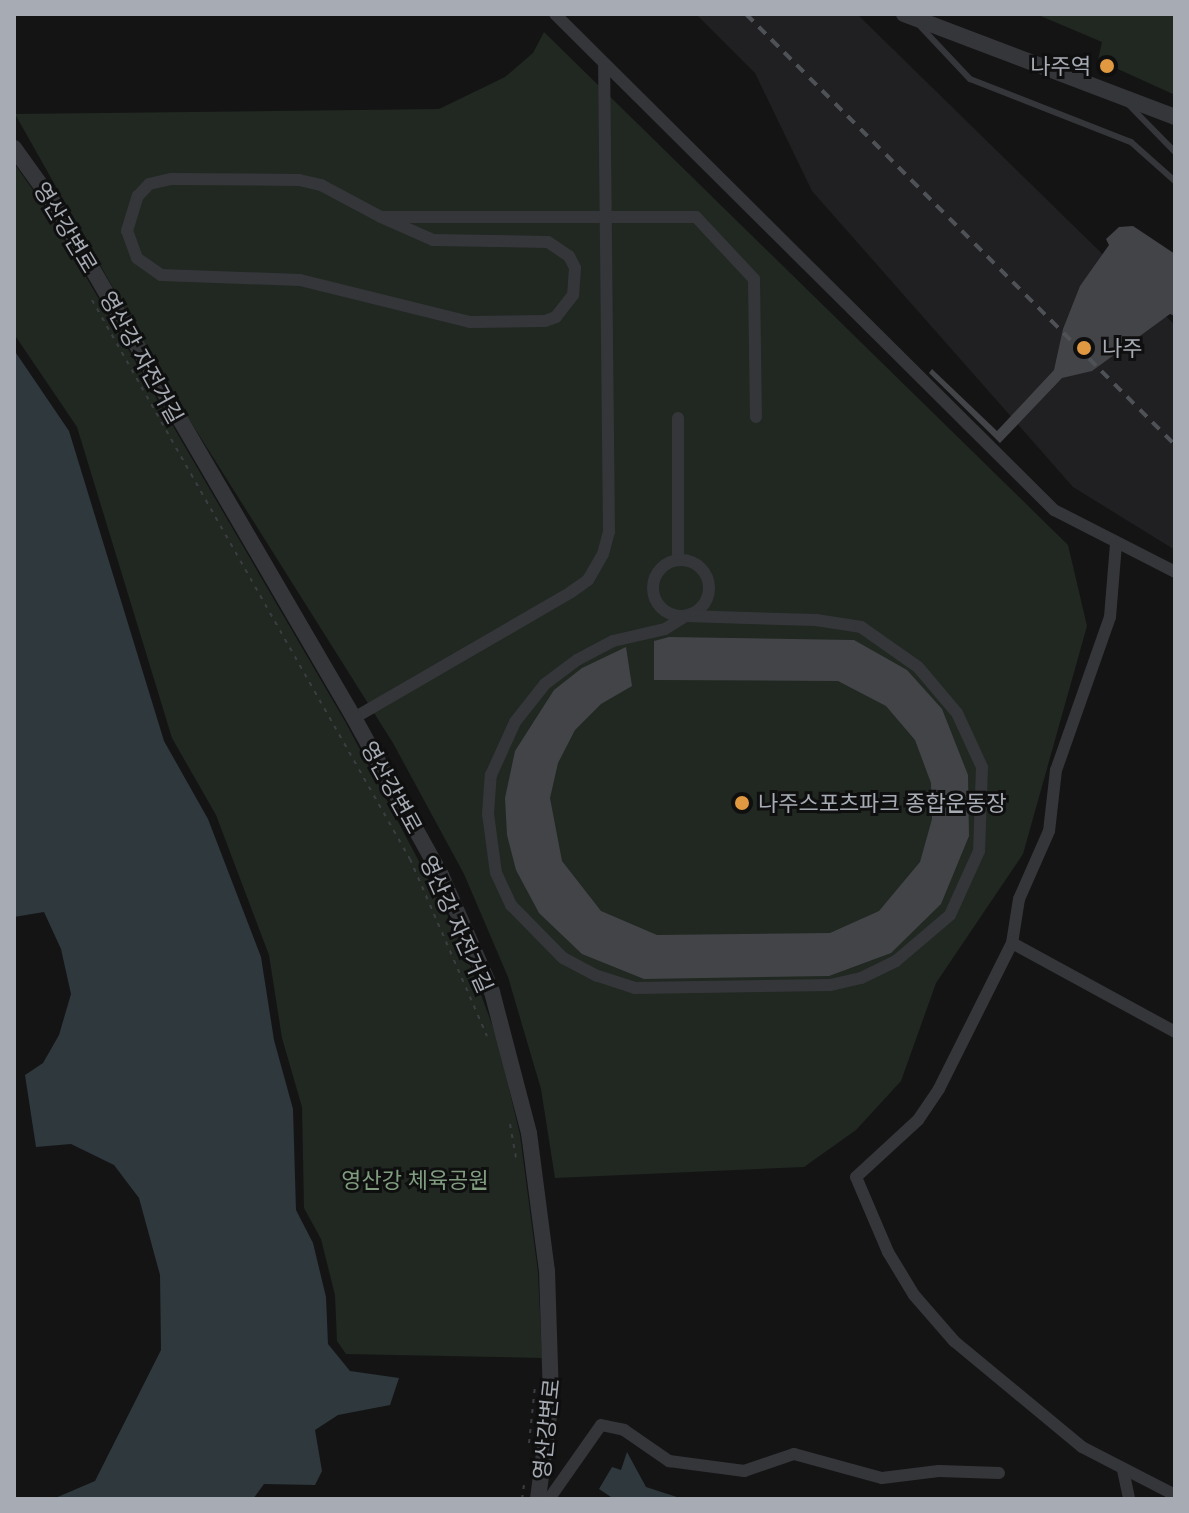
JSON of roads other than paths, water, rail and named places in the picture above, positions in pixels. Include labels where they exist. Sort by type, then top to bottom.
[{"type":"street","points":[[555,14],[1054,510],[1175,572]]},
{"type":"street","points":[[910,17],[1175,117]]},
{"type":"street","points":[[354,718],[571,592],[596,570],[609,532],[604,64]]},
{"type":"street","name":"영산강변로","points":[[14,148],[55,205],[354,718],[471,939],[518,1081],[537,1187],[551,1312],[551,1401],[538,1499]]},
{"type":"street","points":[[381,217],[433,240],[548,242],[569,256],[575,268],[573,295],[556,317],[545,321],[470,322],[300,280],[161,275],[137,258],[127,231],[130,207],[138,196],[149,184],[171,179],[299,180],[321,185],[381,217],[696,217],[754,279],[756,417]]},
{"type":"street","points":[[678,418],[678,560]]},
{"type":"street","points":[[1116,544],[1110,617],[1056,770],[1049,831],[1019,899],[1012,943],[939,1089],[918,1120],[856,1177],[894,1263],[914,1295],[954,1341],[1071,1439],[1123,1470],[1175,1495]]},
{"type":"street","points":[[678,560],[656,575],[653,592],[669,614],[686,616],[816,620],[861,627],[918,667],[957,713],[982,767],[979,851],[950,915],[896,961],[861,978],[830,985],[635,988],[563,958],[511,905],[496,873],[488,814],[491,775],[515,722],[545,684],[577,660],[613,641],[665,629],[686,616],[701,608],[709,584],[702,569],[678,560]]},
{"type":"street","points":[[1012,943],[1175,1032]]},
{"type":"street","points":[[549,1499],[601,1425],[624,1430],[669,1461],[744,1471],[794,1454],[882,1478],[939,1471],[999,1473]]},
{"type":"street","points":[[1123,1470],[1129,1499]]},
{"type":"lane","points":[[910,17],[970,79],[1131,142],[1175,181]]},
{"type":"lane","points":[[1120,96],[1175,152]]},
{"type":"railway","points":[[746,14],[1175,445]]},
{"type":"place","name":"나주역","points":[[1107,66]]},
{"type":"place","name":"나주","points":[[1084,348]]},
{"type":"place","name":"나주스포츠파크 종합운동장","points":[[742,803]]},
{"type":"park label","name":"영산강 체육공원","points":[[415,1180]]}]
